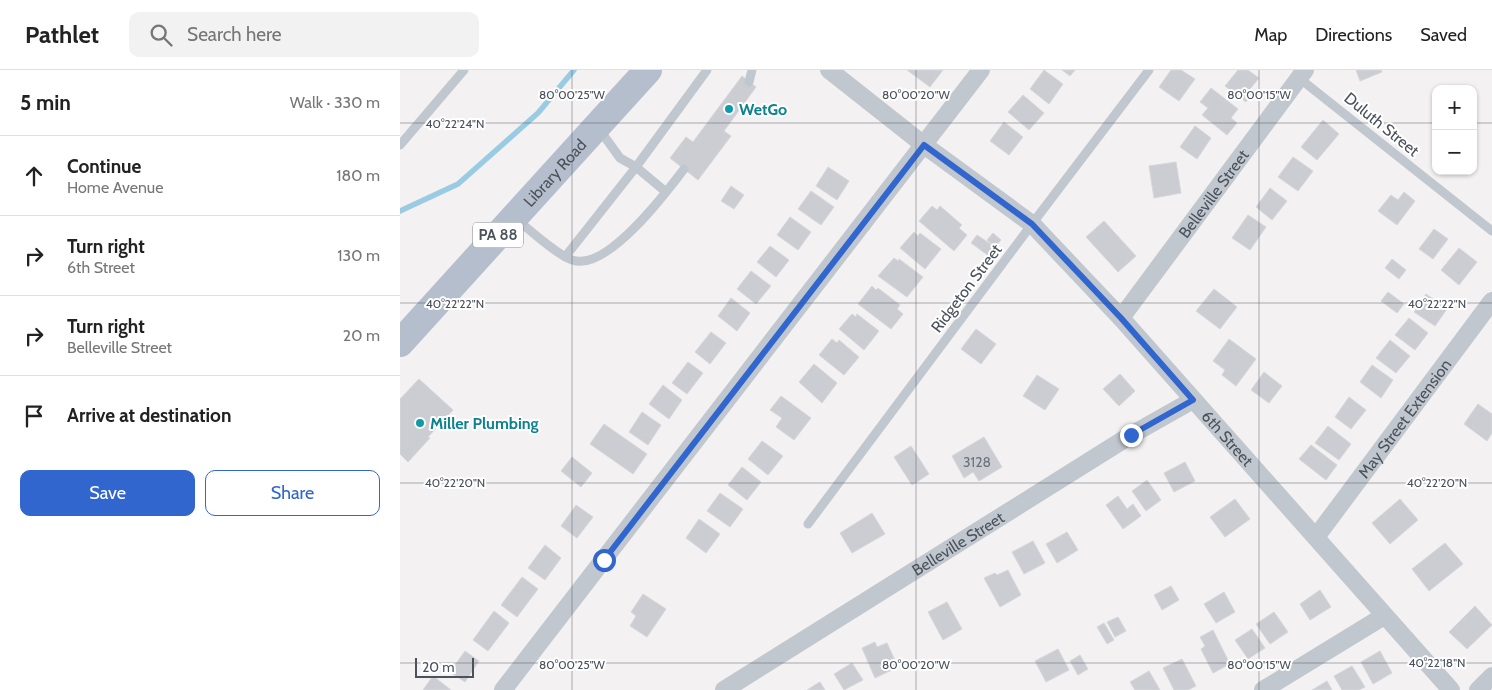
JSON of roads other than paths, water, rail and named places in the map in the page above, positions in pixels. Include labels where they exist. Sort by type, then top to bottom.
[{"type":"main road","name":"Library Road","points":[[400,343],[648,70]]},
{"type":"street","name":"6th Street","points":[[829,70],[924,145],[1032,224],[1121,318],[1451,690]]},
{"type":"street","points":[[503,690],[981,70]]},
{"type":"street","name":"Belleville Street","points":[[1121,318],[1302,74]]},
{"type":"street","name":"May Street Extension","points":[[1316,537],[1492,301]]},
{"type":"street","name":"Belleville Street","points":[[724,690],[1131,435],[1193,400]]},
{"type":"street","points":[[1263,690],[1384,616]]},
{"type":"street","points":[[1478,690],[1492,676]]},
{"type":"lane","points":[[400,145],[464,70]]},
{"type":"lane","points":[[565,257],[636,167],[707,70]]},
{"type":"lane","points":[[749,82],[752,70]]},
{"type":"lane","name":"Ridgeton Street","points":[[808,524],[1149,70]]},
{"type":"lane","name":"Duluth Street","points":[[1302,74],[1492,231]]},
{"type":"lane","points":[[597,127],[620,158],[636,167],[666,192]]},
{"type":"lane","points":[[514,218],[565,257],[576,261],[587,260],[607,251],[621,241],[666,192],[684,169]]},
{"type":"waterway","points":[[400,211],[458,184],[538,113],[574,70]]},
{"type":"place","name":"WetGo","points":[[729,109]]},
{"type":"place","name":"Miller Plumbing","points":[[420,423]]}]
